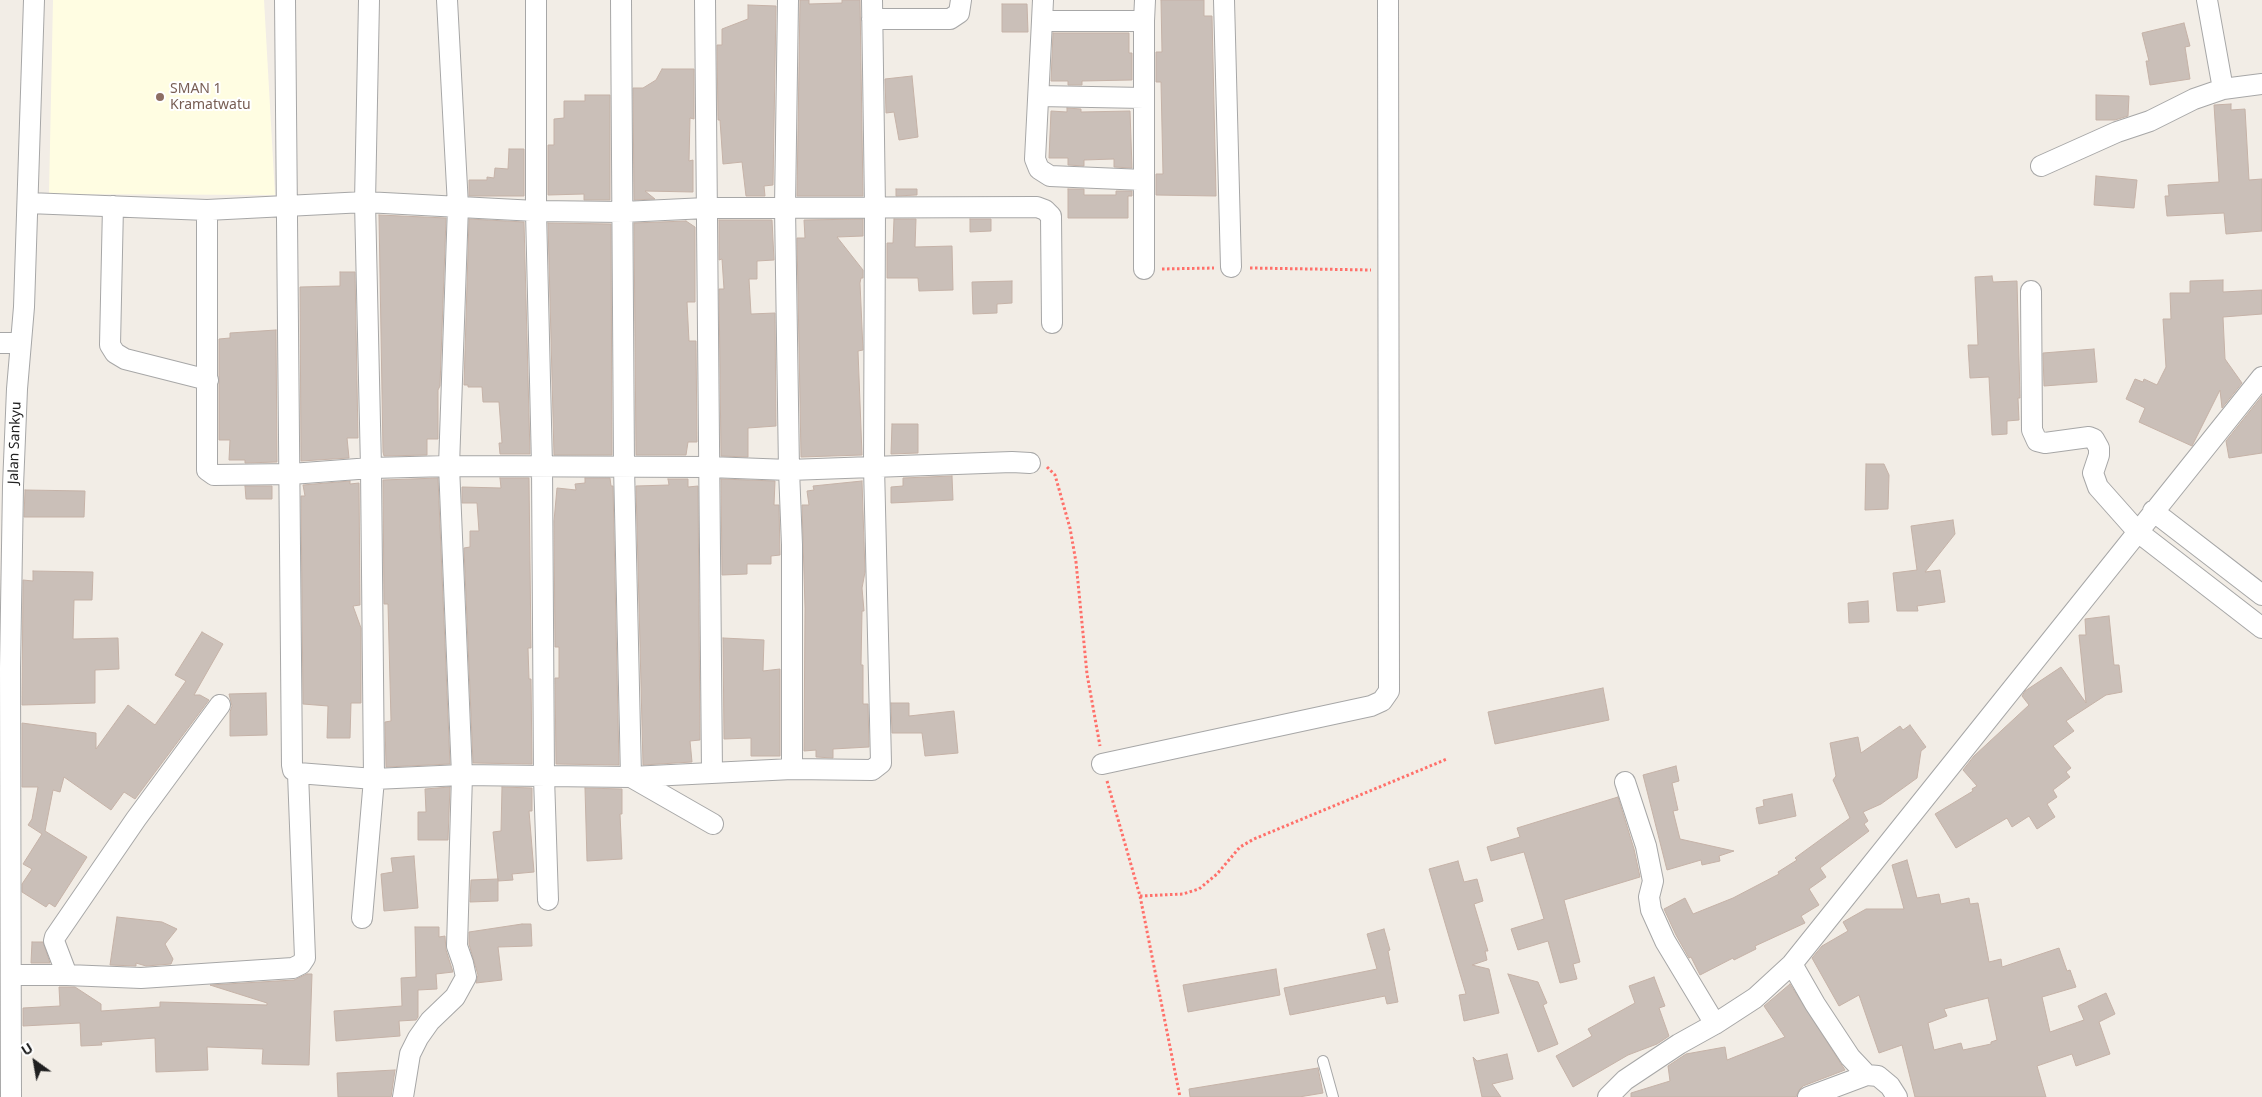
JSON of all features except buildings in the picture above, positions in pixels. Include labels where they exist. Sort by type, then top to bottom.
[{"type":"street","name":"Jalan Sankyu","points":[[11,1097],[10,668],[13,486],[8,394],[21,344],[28,203],[34,0]]},
{"type":"street","points":[[284,0],[291,474],[292,765],[293,770],[298,773],[374,779],[462,774],[544,777],[630,777],[792,769],[872,770],[881,763],[874,466],[875,207],[872,9],[950,19],[959,13],[961,0]]},
{"type":"street","points":[[362,918],[374,779],[365,202],[369,0]]},
{"type":"street","points":[[403,1097],[410,1054],[418,1038],[430,1022],[455,997],[466,977],[464,962],[457,946],[462,774],[449,466],[458,206],[447,0]]},
{"type":"street","points":[[536,0],[536,211],[542,466],[544,777],[548,900]]},
{"type":"street","points":[[621,0],[624,466],[630,777]]},
{"type":"street","points":[[705,0],[712,772]]},
{"type":"street","points":[[788,0],[786,207],[789,470],[792,545],[792,769]]},
{"type":"street","points":[[1043,0],[1035,160],[1043,173],[1050,176],[1144,180]]},
{"type":"street","points":[[1144,269],[1145,0]]},
{"type":"street","points":[[1224,0],[1230,267]]},
{"type":"street","points":[[1102,764],[1370,706],[1382,701],[1389,691],[1388,0]]},
{"type":"street","points":[[2207,0],[2223,89]]},
{"type":"street","points":[[1042,21],[1144,21]]},
{"type":"street","points":[[2041,166],[2117,132],[2150,121],[2194,99],[2223,89],[2262,84]]},
{"type":"street","points":[[1039,96],[1144,98]]},
{"type":"street","points":[[28,203],[207,210],[365,202],[536,211],[623,212],[706,208],[1037,206],[1051,216],[1052,323]]},
{"type":"street","points":[[113,206],[110,345],[115,353],[125,359],[208,380]]},
{"type":"street","points":[[207,210],[207,470],[214,475],[291,474],[370,468],[449,466],[624,466],[789,470],[874,466],[1030,463]]},
{"type":"street","points":[[2031,291],[2032,430],[2037,441],[2045,443],[2089,437],[2094,439],[2099,448],[2099,456],[2093,473],[2094,481],[2138,532],[2262,628]]},
{"type":"street","points":[[0,343],[21,344]]},
{"type":"street","points":[[1608,1097],[1625,1080],[1679,1044],[1715,1024],[1755,998],[1792,964],[2262,377]]},
{"type":"street","points":[[2153,511],[2262,595]]},
{"type":"street","points":[[67,975],[54,941],[55,937],[136,819],[220,705]]},
{"type":"street","points":[[12,975],[141,978],[293,968],[301,964],[305,958],[298,773]]},
{"type":"street","points":[[630,777],[713,824]]},
{"type":"street","points":[[1625,782],[1646,846],[1653,880],[1649,897],[1651,910],[1665,941],[1715,1024]]},
{"type":"street","points":[[1792,964],[1815,1004],[1850,1057],[1868,1075]]},
{"type":"street","points":[[1808,1097],[1868,1075],[1878,1076],[1890,1086],[1897,1097]]},
{"type":"lane","points":[[1323,1061],[1333,1097]]},
{"type":"path","points":[[1144,269],[1230,267],[1389,271]]},
{"type":"path","points":[[1140,896],[1183,894],[1199,889],[1217,874],[1240,847],[1254,839],[1448,759]]},
{"type":"shaded area","name":"SMAN 1 Kramatwatu","points":[[53,0],[264,0],[275,195],[49,194]]},
{"type":"place","name":"SMAN 1 Kramatwatu","points":[[160,97]]}]
